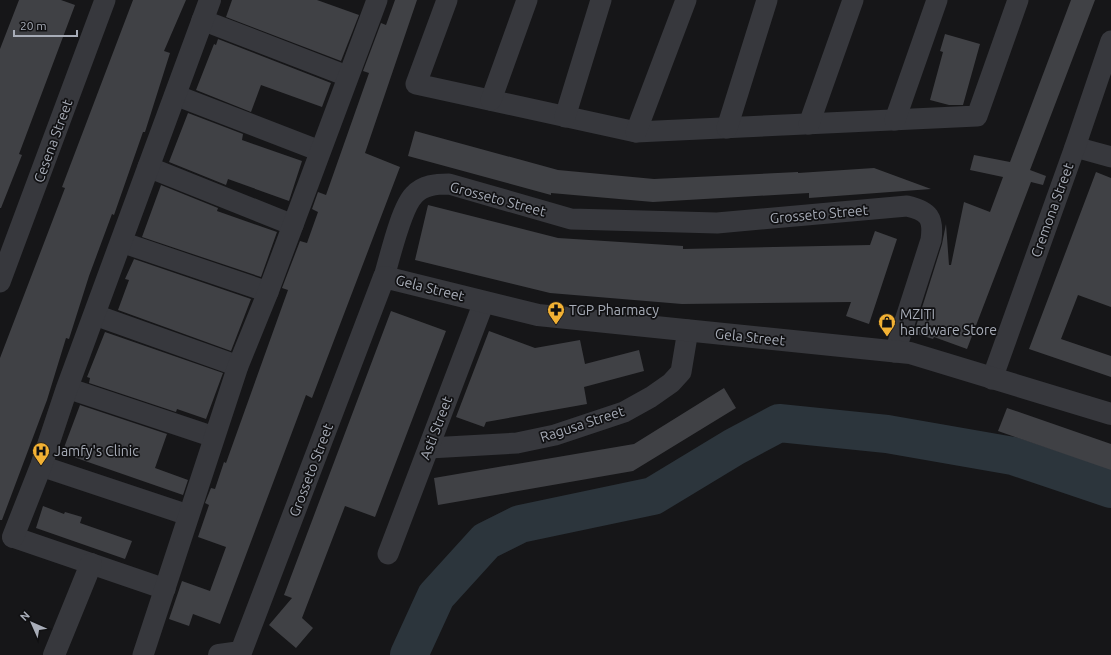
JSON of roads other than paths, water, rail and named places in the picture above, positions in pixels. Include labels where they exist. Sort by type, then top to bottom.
[{"type":"street","name":"Cesena Street","points":[[0,282],[105,0]]},
{"type":"street","points":[[164,589],[13,537],[41,466],[67,388],[210,0]]},
{"type":"street","points":[[143,655],[238,366],[268,292],[347,76],[377,0]]},
{"type":"street","points":[[448,0],[416,84],[636,132],[977,116],[1018,0]]},
{"type":"street","points":[[491,100],[527,0]]},
{"type":"street","points":[[565,117],[601,0]]},
{"type":"street","points":[[636,132],[686,0]]},
{"type":"street","points":[[726,128],[767,0]]},
{"type":"street","points":[[809,124],[853,0]]},
{"type":"street","points":[[895,120],[937,0]]},
{"type":"street","points":[[202,20],[347,76]]},
{"type":"street","name":"Cremona Street","points":[[992,379],[1111,41]]},
{"type":"street","points":[[174,95],[320,151]]},
{"type":"street","points":[[1075,146],[1111,158]]},
{"type":"street","points":[[148,167],[292,225]]},
{"type":"street","name":"Grosseto Street","points":[[219,655],[241,652],[384,277],[406,205],[414,195],[423,188],[436,184],[448,184],[571,219],[717,223],[907,206],[921,210],[929,217],[933,227],[931,240],[895,352]]},
{"type":"street","points":[[121,242],[268,292]]},
{"type":"street","name":"Gela Street","points":[[384,277],[538,315],[910,353],[1111,414]]},
{"type":"street","name":"Asti Street","points":[[388,554],[484,302]]},
{"type":"street","points":[[95,315],[238,366]]},
{"type":"street","name":"Ragusa Street","points":[[429,448],[518,443],[555,435],[624,412],[651,397],[671,383],[681,372],[688,330]]},
{"type":"street","points":[[67,388],[214,437]]},
{"type":"street","points":[[41,466],[188,515]]},
{"type":"street","points":[[54,655],[91,564]]},
{"type":"waterway","points":[[409,655],[436,596],[486,541],[520,524],[653,496],[734,447],[779,423],[887,434],[1013,456],[1111,489]]},
{"type":"place","name":"TGP Pharmacy","points":[[556,325]]},
{"type":"place","name":"MZITI hardware Store","points":[[887,337]]},
{"type":"place","name":"Jamfy's Clinic","points":[[41,466]]}]
